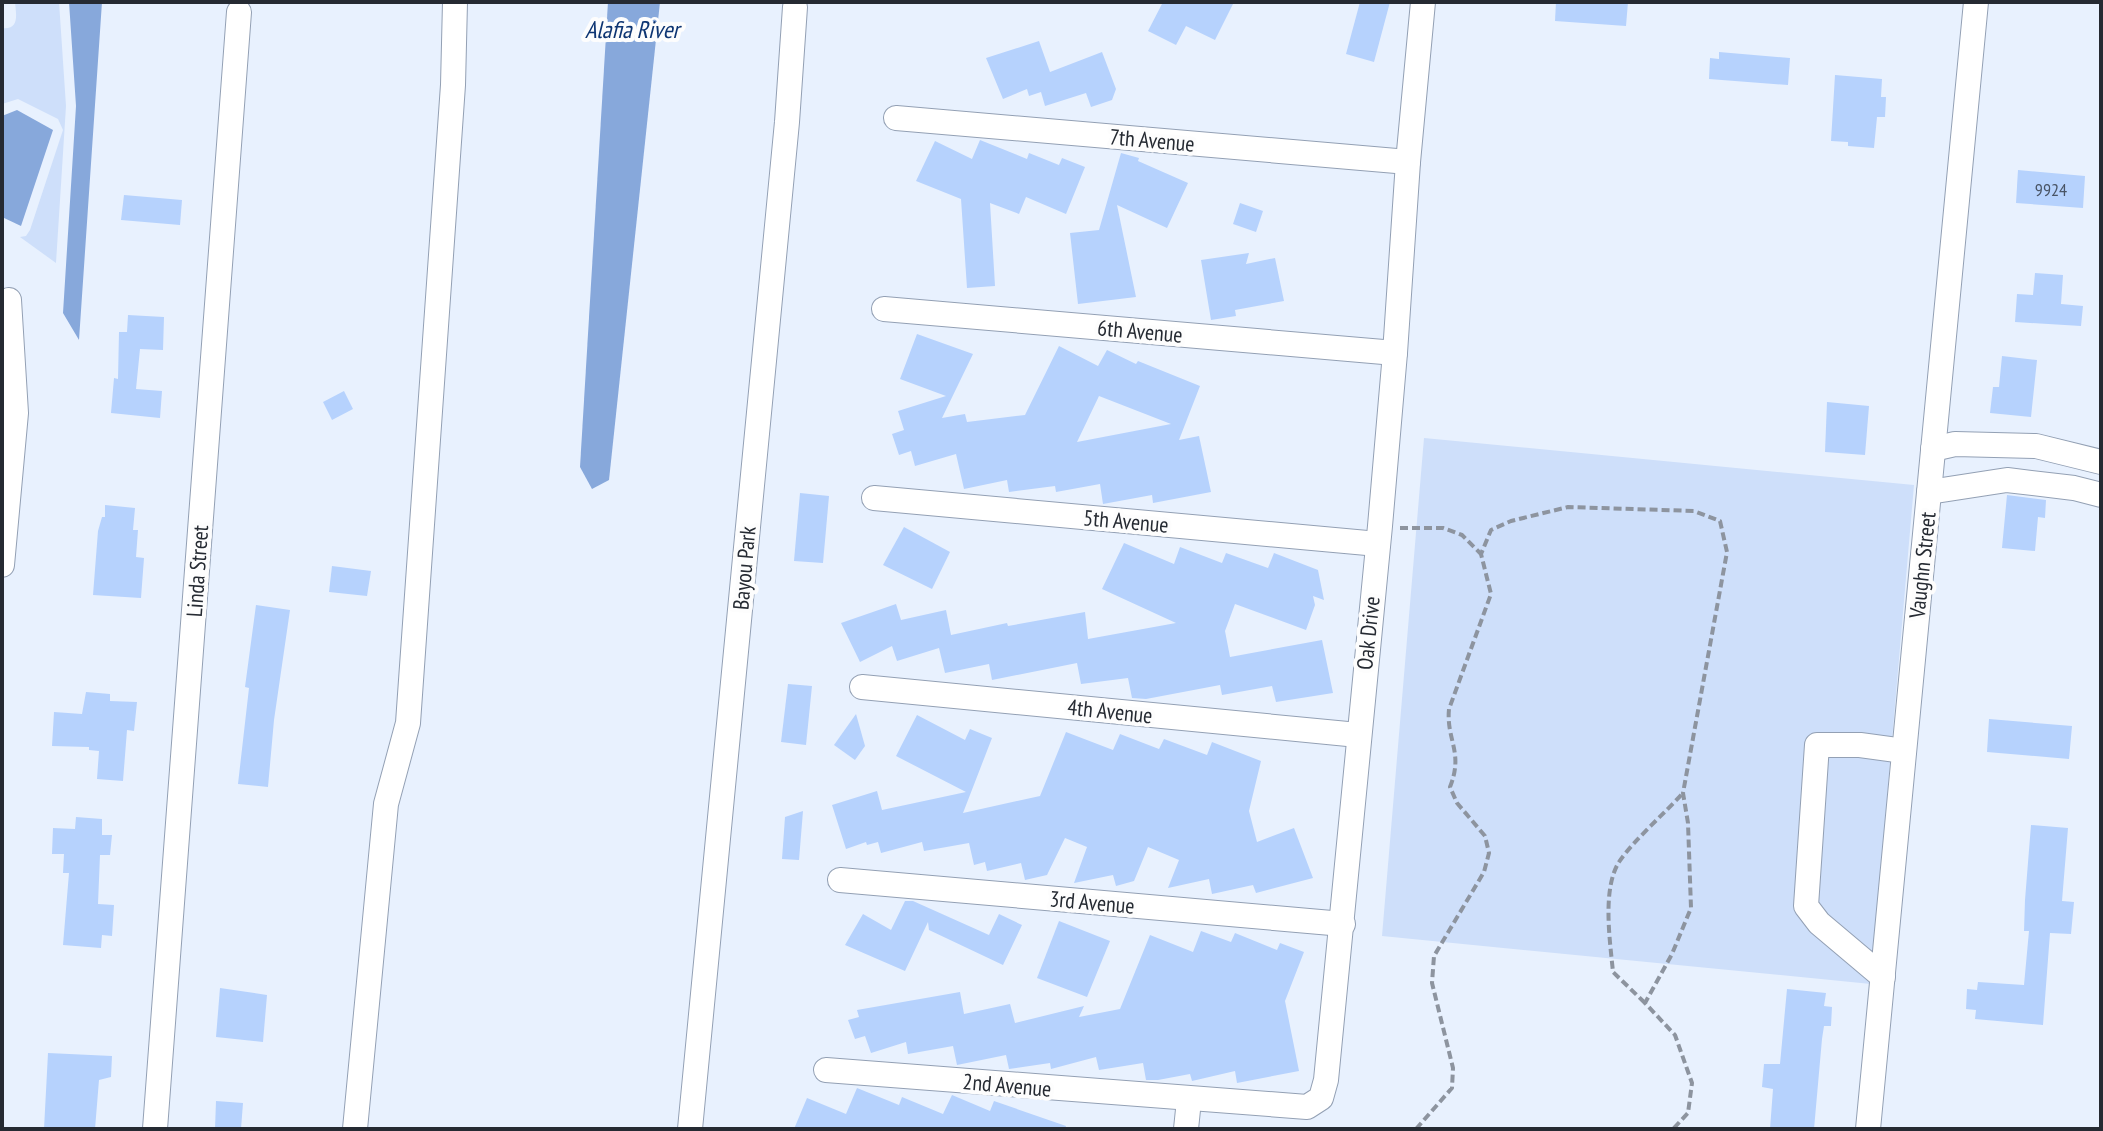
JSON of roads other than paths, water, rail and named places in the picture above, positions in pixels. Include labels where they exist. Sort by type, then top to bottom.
[{"type":"street","points":[[355,1129],[386,804],[409,710],[452,100],[455,2]]},
{"type":"street","name":"Oak Drive","points":[[1189,1100],[1307,1107],[1321,1098],[1326,1080],[1379,535],[1423,2]]},
{"type":"street","name":"Vaughn Street","points":[[1868,1129],[1976,2]]},
{"type":"street","name":"Bayou Park","points":[[690,1129],[787,122],[795,7]]},
{"type":"street","name":"Linda Street","points":[[155,1129],[239,12]]},
{"type":"street","name":"7th Avenue","points":[[896,118],[1408,162]]},
{"type":"street","points":[[2,565],[16,413],[9,300]]},
{"type":"street","name":"6th Avenue","points":[[884,309],[1395,353]]},
{"type":"street","points":[[1933,449],[1955,444],[2036,446],[2101,462]]},
{"type":"street","points":[[1929,492],[2007,480],[2074,488],[2101,495]]},
{"type":"street","name":"5th Avenue","points":[[874,498],[1379,535]]},
{"type":"street","name":"4th Avenue","points":[[862,687],[1358,735]]},
{"type":"street","points":[[1883,977],[1819,923],[1806,906],[1817,745],[1860,745],[1904,751]]},
{"type":"street","name":"3rd Avenue","points":[[840,880],[1343,924]]},
{"type":"street","name":"2nd Avenue","points":[[826,1070],[1189,1100]]},
{"type":"street","points":[[1186,1129],[1189,1100]]},
{"type":"water","points":[[69,2],[102,2],[79,340],[63,313],[76,106]]},
{"type":"water","name":"Alafia River","points":[[608,2],[660,2],[609,480],[592,489],[580,467]]},
{"type":"water","points":[[17,110],[53,130],[21,226],[2,217],[2,116]]}]
